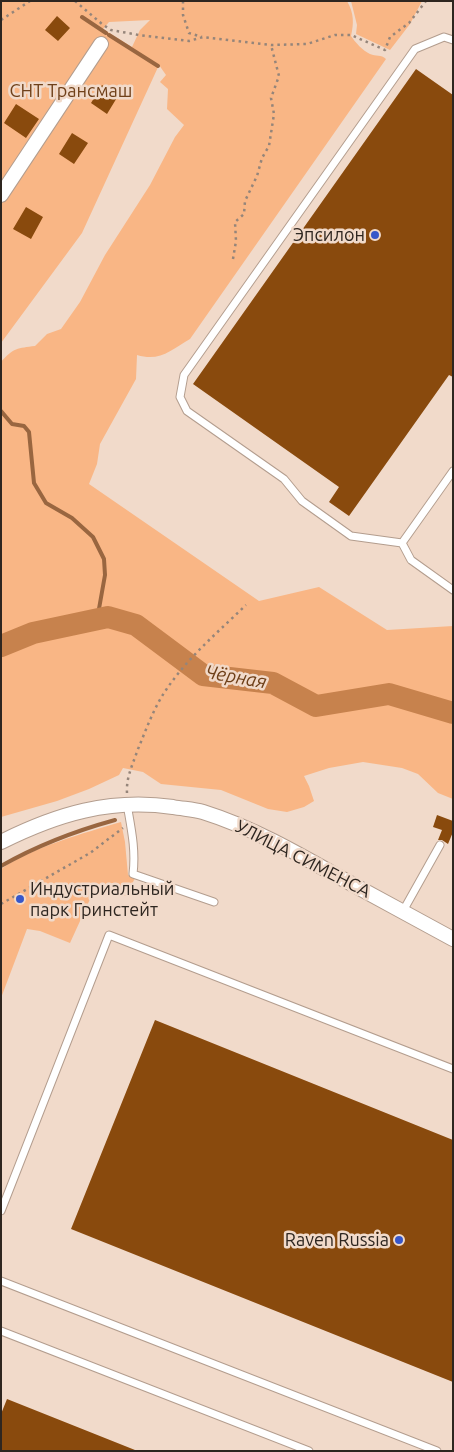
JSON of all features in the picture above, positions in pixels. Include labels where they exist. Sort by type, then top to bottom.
[{"type":"street","points":[[1,195],[101,44]]},
{"type":"street","name":"УЛИЦА СИМЕНСА","points":[[1,842],[28,828],[71,813],[102,806],[152,804],[201,812],[246,828],[290,849],[453,939]]},
{"type":"lane","points":[[402,543],[351,536],[302,500],[284,478],[187,412],[180,397],[184,375],[415,49],[444,37],[453,40]]},
{"type":"lane","points":[[402,543],[453,471]]},
{"type":"lane","points":[[402,543],[412,560],[453,590]]},
{"type":"lane","points":[[128,804],[135,856],[133,874],[214,902]]},
{"type":"lane","points":[[403,911],[440,845]]},
{"type":"lane","points":[[1,1211],[109,935],[453,1069]]},
{"type":"lane","points":[[1,1281],[437,1451]]},
{"type":"lane","points":[[1,1331],[309,1451]]},
{"type":"path","points":[[1,20],[30,1]]},
{"type":"path","points":[[75,1],[111,30],[189,41],[203,37]]},
{"type":"path","points":[[183,1],[183,15],[189,33],[203,37],[271,45],[306,44],[335,35],[351,35],[385,50],[390,37],[409,23],[426,1]]},
{"type":"path","points":[[233,259],[236,241],[234,222],[244,214],[245,201],[257,176],[262,158],[269,146],[274,114],[271,98],[279,76],[271,45]]},
{"type":"path","points":[[126,789],[126,781],[151,718],[163,694],[196,652],[246,606]]},
{"type":"path","points":[[1,904],[90,853],[130,823]]},
{"type":"green space","name":"СНТ Трансмаш","points":[[1,1],[347,1],[353,18],[351,36],[367,53],[386,59],[190,339],[159,356],[145,357],[137,355],[136,379],[100,444],[97,464],[89,484],[259,601],[319,587],[387,630],[453,626],[453,799],[438,793],[418,774],[402,768],[363,762],[329,768],[304,776],[314,801],[304,807],[287,812],[268,809],[221,790],[161,784],[143,772],[123,768],[119,775],[89,789],[57,801],[1,817],[1,362],[13,351],[35,346],[47,334],[61,329],[80,302],[105,255],[150,185],[175,137],[184,125],[167,109],[168,89],[160,82],[166,75],[159,65],[82,233],[1,343]],"holes":[[[150,20],[140,30],[132,47],[103,29],[109,22]]]},
{"type":"green space","points":[[351,1],[422,1],[410,24],[390,50],[356,34],[357,25]]},
{"type":"green space","points":[[121,822],[128,875],[135,878],[126,896],[96,886],[70,943],[40,931],[27,929],[1,998],[1,869],[43,847]]},
{"type":"building","points":[[57,16],[70,28],[58,41],[45,30]]},
{"type":"building","name":"Эпсилон","points":[[416,69],[453,95],[453,377],[449,375],[349,516],[329,502],[339,487],[193,384]]},
{"type":"building","points":[[102,85],[118,96],[107,114],[91,103]]},
{"type":"building","points":[[16,104],[39,119],[26,138],[4,123]]},
{"type":"building","points":[[72,133],[88,143],[74,164],[59,154]]},
{"type":"building","points":[[26,207],[43,217],[31,239],[13,229]]},
{"type":"building","points":[[437,815],[453,821],[453,832],[448,844],[438,840],[442,830],[433,827]]},
{"type":"building","points":[[155,1020],[453,1140],[453,1382],[71,1229]]},
{"type":"building","points":[[7,1399],[135,1451],[1,1451],[1,1414]]},
{"type":"waterway","points":[[82,17],[106,33]]},
{"type":"waterway","points":[[109,35],[158,66]]},
{"type":"waterway","points":[[1,411],[12,424],[24,426],[29,432],[34,483],[46,503],[72,518],[93,537],[104,559],[105,575],[97,620]]},
{"type":"waterway","name":"Чёрная","points":[[1,646],[33,633],[108,617],[136,625],[203,675],[273,683],[316,706],[389,694],[453,713]]},
{"type":"waterway","points":[[1,866],[57,839],[115,820]]},
{"type":"place","name":"Эпсилон","points":[[375,235]]},
{"type":"place","name":"Индустриальный парк Гринстейт","points":[[20,899]]},
{"type":"place","name":"Raven Russia","points":[[399,1240]]}]
